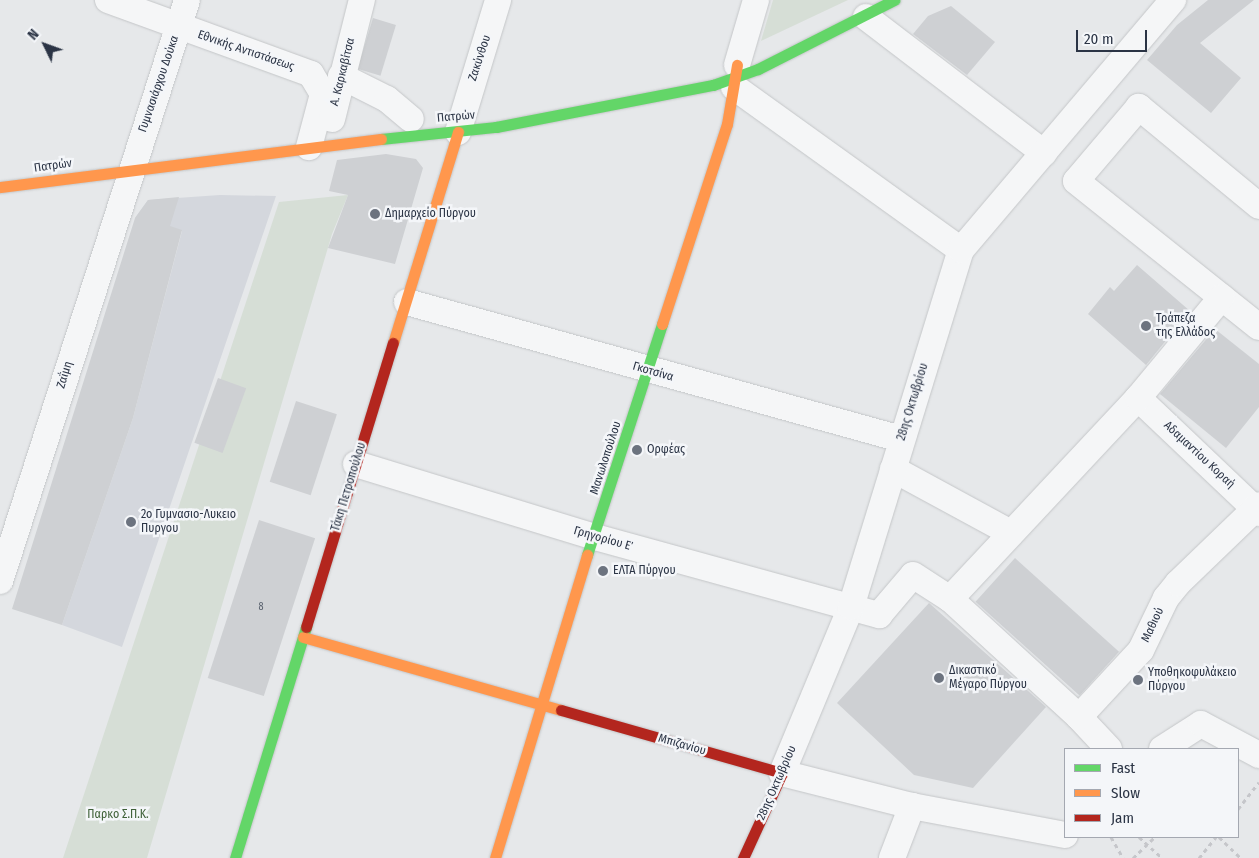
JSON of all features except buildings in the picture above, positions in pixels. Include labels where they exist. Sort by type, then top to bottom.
[{"type":"main road","name":"Πατρών","points":[[604,93],[691,78],[736,77],[869,9],[894,0]]},
{"type":"main road","name":"Πατρών","points":[[0,187],[138,156],[462,119],[736,77],[869,9]]},
{"type":"main road","name":"Μανωλοπούλου","points":[[496,858],[539,705],[727,124],[736,77]]},
{"type":"main road","name":"Τάκη Πετροπούλου","points":[[235,858],[462,119]]},
{"type":"main road","name":"Μπιζανίου","points":[[303,637],[782,773]]},
{"type":"main road","name":"28ης Οκτωβρίου","points":[[743,858],[782,773]]},
{"type":"street","name":"Εθνικής Αντιστάσεως","points":[[108,0],[311,74],[324,94],[320,135]]},
{"type":"street","name":"Γυμνασιάρχου Δούκα","points":[[138,156],[187,0]]},
{"type":"street","name":"Α. Καρκαβίτσα","points":[[320,135],[341,76],[362,0]]},
{"type":"street","name":"Ζακύνθου","points":[[462,119],[498,0]]},
{"type":"street","points":[[756,0],[736,77],[961,250]]},
{"type":"street","name":"28ης Οκτωβρίου","points":[[782,773],[851,607],[901,439],[961,250],[1173,0]]},
{"type":"street","points":[[869,9],[1044,153]]},
{"type":"street","points":[[341,76],[387,99],[410,119]]},
{"type":"street","points":[[1259,206],[1139,106],[1076,182],[1259,327]]},
{"type":"street","name":"Ζαΐμη","points":[[2,570],[138,156]]},
{"type":"street","points":[[1108,748],[1079,717],[950,599],[1138,398],[1222,297]]},
{"type":"street","name":"Γκοτσίνα","points":[[407,302],[901,439]]},
{"type":"street","name":"Αδαμαντίου Κοραή","points":[[1138,398],[1257,509]]},
{"type":"street","name":"Γρηγορίου Ε΄","points":[[356,464],[594,537],[879,615],[912,575],[950,599]]},
{"type":"street","points":[[893,469],[1011,533]]},
{"type":"street","name":"Μαθιού","points":[[1079,717],[1141,650],[1166,598],[1178,583],[1257,509]]},
{"type":"street","points":[[1164,748],[1201,724],[1259,755]]},
{"type":"street","name":"Μπιζανίου","points":[[782,773],[912,806],[1064,835]]},
{"type":"street","points":[[892,858],[912,806]]},
{"type":"path","points":[[1239,808],[1259,782]]},
{"type":"path","points":[[1112,838],[1123,858]]},
{"type":"path","points":[[1140,838],[1162,858]]},
{"type":"path","points":[[1132,858],[1154,838]]},
{"type":"path","points":[[1200,858],[1217,838]]},
{"type":"path","points":[[1219,838],[1241,858]]},
{"type":"shaded area","name":"2ο Γυμνασιο-Λυκειο Πυργου","points":[[220,195],[276,196],[122,647],[62,625],[133,418],[182,231],[135,218],[148,200]]},
{"type":"green space","points":[[773,0],[848,0],[761,41]]},
{"type":"green space","name":"Παρκο Σ.Π.Κ.","points":[[348,195],[332,234],[147,858],[63,858],[279,202]]},
{"type":"traffic: fast","points":[[381,139],[496,127],[713,85],[758,69],[894,0]]},
{"type":"traffic: fast","points":[[587,555],[662,324]]},
{"type":"traffic: fast","points":[[235,858],[306,627]]},
{"type":"traffic: slow","points":[[662,324],[727,124],[737,65]]},
{"type":"traffic: slow","points":[[393,343],[458,132]]},
{"type":"traffic: slow","points":[[0,187],[381,139]]},
{"type":"traffic: slow","points":[[495,858],[587,555]]},
{"type":"traffic: slow","points":[[303,637],[561,710]]},
{"type":"traffic: jam","points":[[306,627],[393,343]]},
{"type":"traffic: jam","points":[[561,710],[782,773],[743,858]]},
{"type":"place","name":"Δημαρχείο Πύργου","points":[[375,214]]},
{"type":"place","name":"Τράπεζα της Ελλάδος","points":[[1146,326]]},
{"type":"place","name":"Ορφέας","points":[[637,450]]},
{"type":"place","name":"2ο Γυμνασιο-Λυκειο Πυργου","points":[[131,522]]},
{"type":"place","name":"ΕΛΤΑ Πύργου","points":[[603,571]]},
{"type":"place","name":"Δικαστικό Μέγαρο Πύργου","points":[[939,678]]},
{"type":"place","name":"Υποθηκοφυλάκειο Πύργου","points":[[1138,680]]}]
